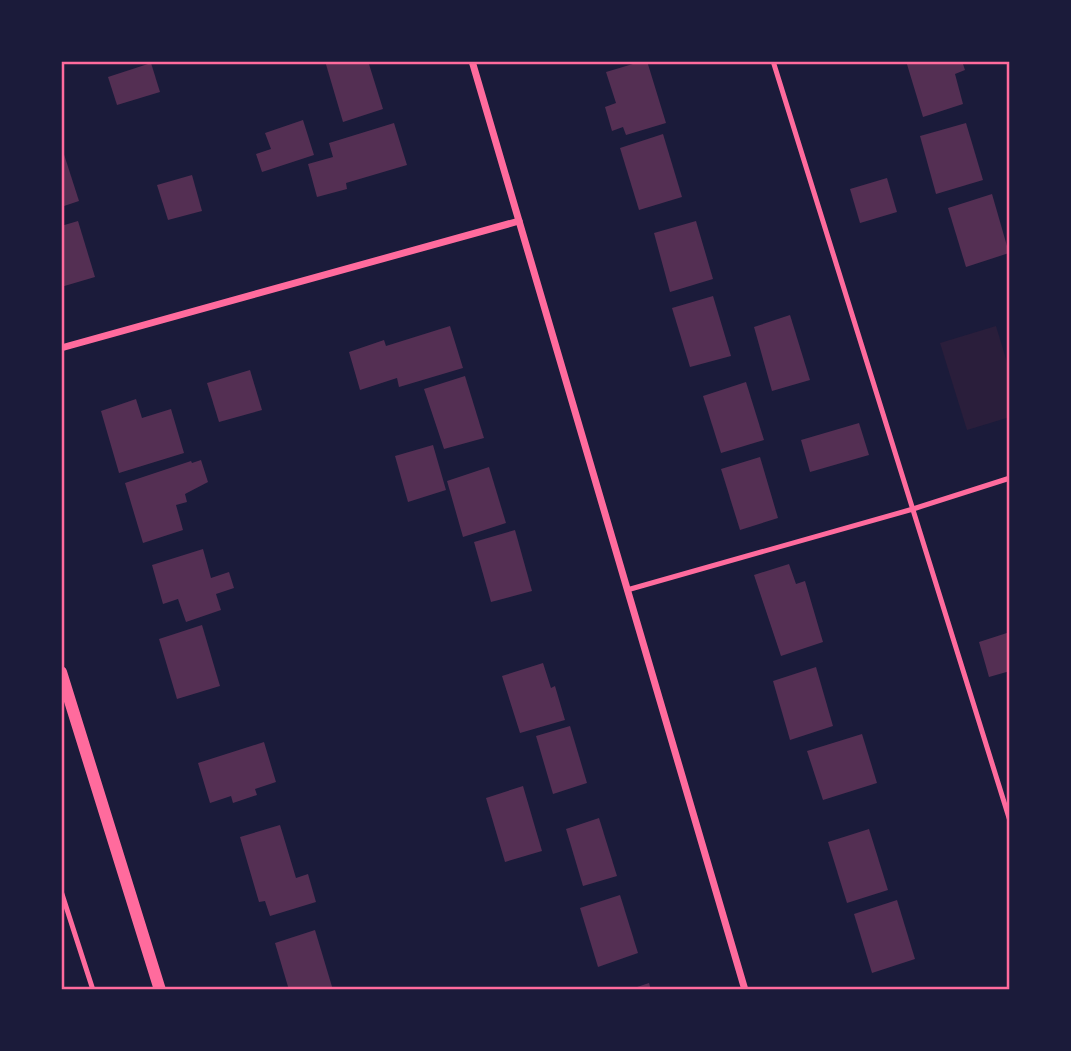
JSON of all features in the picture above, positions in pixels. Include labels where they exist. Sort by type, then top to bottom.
[{"type":"street","points":[[472,61],[745,990]]},
{"type":"street","points":[[61,348],[519,221]]},
{"type":"street","points":[[61,672],[160,990]]},
{"type":"lane","points":[[772,61],[1010,821]]},
{"type":"lane","points":[[627,590],[913,509],[1010,478]]},
{"type":"lane","points":[[61,891],[93,990]]},
{"type":"shaded area","points":[[996,326],[1010,372],[1010,417],[967,430],[940,343]]},
{"type":"building","points":[[325,61],[368,61],[383,109],[343,122]]},
{"type":"building","points":[[647,61],[666,123],[626,135],[623,127],[612,131],[605,107],[616,103],[606,72]]},
{"type":"building","points":[[906,61],[962,61],[965,70],[955,74],[963,104],[923,117]]},
{"type":"building","points":[[151,63],[160,92],[117,105],[108,77]]},
{"type":"building","points":[[303,120],[314,155],[262,172],[256,154],[271,149],[265,133]]},
{"type":"building","points":[[394,123],[407,165],[346,183],[347,189],[317,197],[308,164],[333,157],[329,143]]},
{"type":"building","points":[[966,123],[983,180],[936,194],[920,136]]},
{"type":"building","points":[[663,134],[682,197],[639,210],[620,148]]},
{"type":"building","points":[[61,145],[79,201],[61,207]]},
{"type":"building","points":[[192,175],[202,211],[168,220],[157,185]]},
{"type":"building","points":[[887,178],[897,212],[860,223],[850,189]]},
{"type":"building","points":[[992,194],[1009,253],[966,267],[948,208]]},
{"type":"building","points":[[78,221],[95,277],[61,287],[61,226]]},
{"type":"building","points":[[696,221],[713,279],[670,292],[654,233]]},
{"type":"building","points":[[713,296],[731,356],[690,367],[672,308]]},
{"type":"building","points":[[790,315],[810,380],[772,391],[754,327]]},
{"type":"building","points":[[450,326],[463,368],[399,387],[397,378],[360,390],[349,352],[384,340],[386,346]]},
{"type":"building","points":[[250,370],[262,410],[219,422],[207,383]]},
{"type":"building","points":[[465,376],[484,438],[444,449],[424,389]]},
{"type":"building","points":[[746,382],[764,440],[721,453],[703,396]]},
{"type":"building","points":[[136,399],[142,418],[171,409],[184,453],[119,473],[101,411]]},
{"type":"building","points":[[859,423],[869,455],[810,472],[801,440]]},
{"type":"building","points":[[433,445],[446,490],[408,502],[395,456]]},
{"type":"building","points":[[760,457],[778,518],[740,530],[721,469]]},
{"type":"building","points":[[201,460],[208,482],[185,494],[187,502],[176,505],[183,530],[143,543],[125,483]]},
{"type":"building","points":[[489,467],[506,523],[463,537],[447,481]]},
{"type":"building","points":[[515,530],[532,591],[491,602],[474,542]]},
{"type":"building","points":[[203,549],[211,578],[229,572],[234,588],[216,594],[221,610],[186,622],[178,599],[163,604],[152,565]]},
{"type":"building","points":[[789,564],[796,584],[805,581],[823,642],[781,656],[754,575]]},
{"type":"building","points":[[202,625],[220,686],[177,699],[159,639]]},
{"type":"building","points":[[1010,632],[1010,671],[989,677],[979,642]]},
{"type":"building","points":[[543,663],[551,688],[555,686],[565,720],[520,733],[502,676]]},
{"type":"building","points":[[816,667],[833,726],[790,740],[773,681]]},
{"type":"building","points":[[570,726],[587,783],[553,794],[536,736]]},
{"type":"building","points":[[862,734],[877,783],[823,800],[807,751]]},
{"type":"building","points":[[264,742],[276,782],[255,789],[257,795],[233,803],[231,796],[210,803],[198,763]]},
{"type":"building","points":[[523,786],[542,851],[505,862],[486,798]]},
{"type":"building","points":[[599,818],[617,876],[583,886],[566,829]]},
{"type":"building","points":[[280,825],[296,878],[308,874],[316,902],[270,916],[265,901],[259,902],[240,837]]},
{"type":"building","points":[[869,829],[888,890],[847,903],[828,842]]},
{"type":"building","points":[[620,895],[638,953],[598,967],[580,908]]},
{"type":"building","points":[[897,900],[915,959],[872,973],[854,914]]},
{"type":"building","points":[[315,930],[333,990],[289,990],[275,943]]},
{"type":"building","points":[[649,983],[651,990],[631,990],[631,989]]}]
